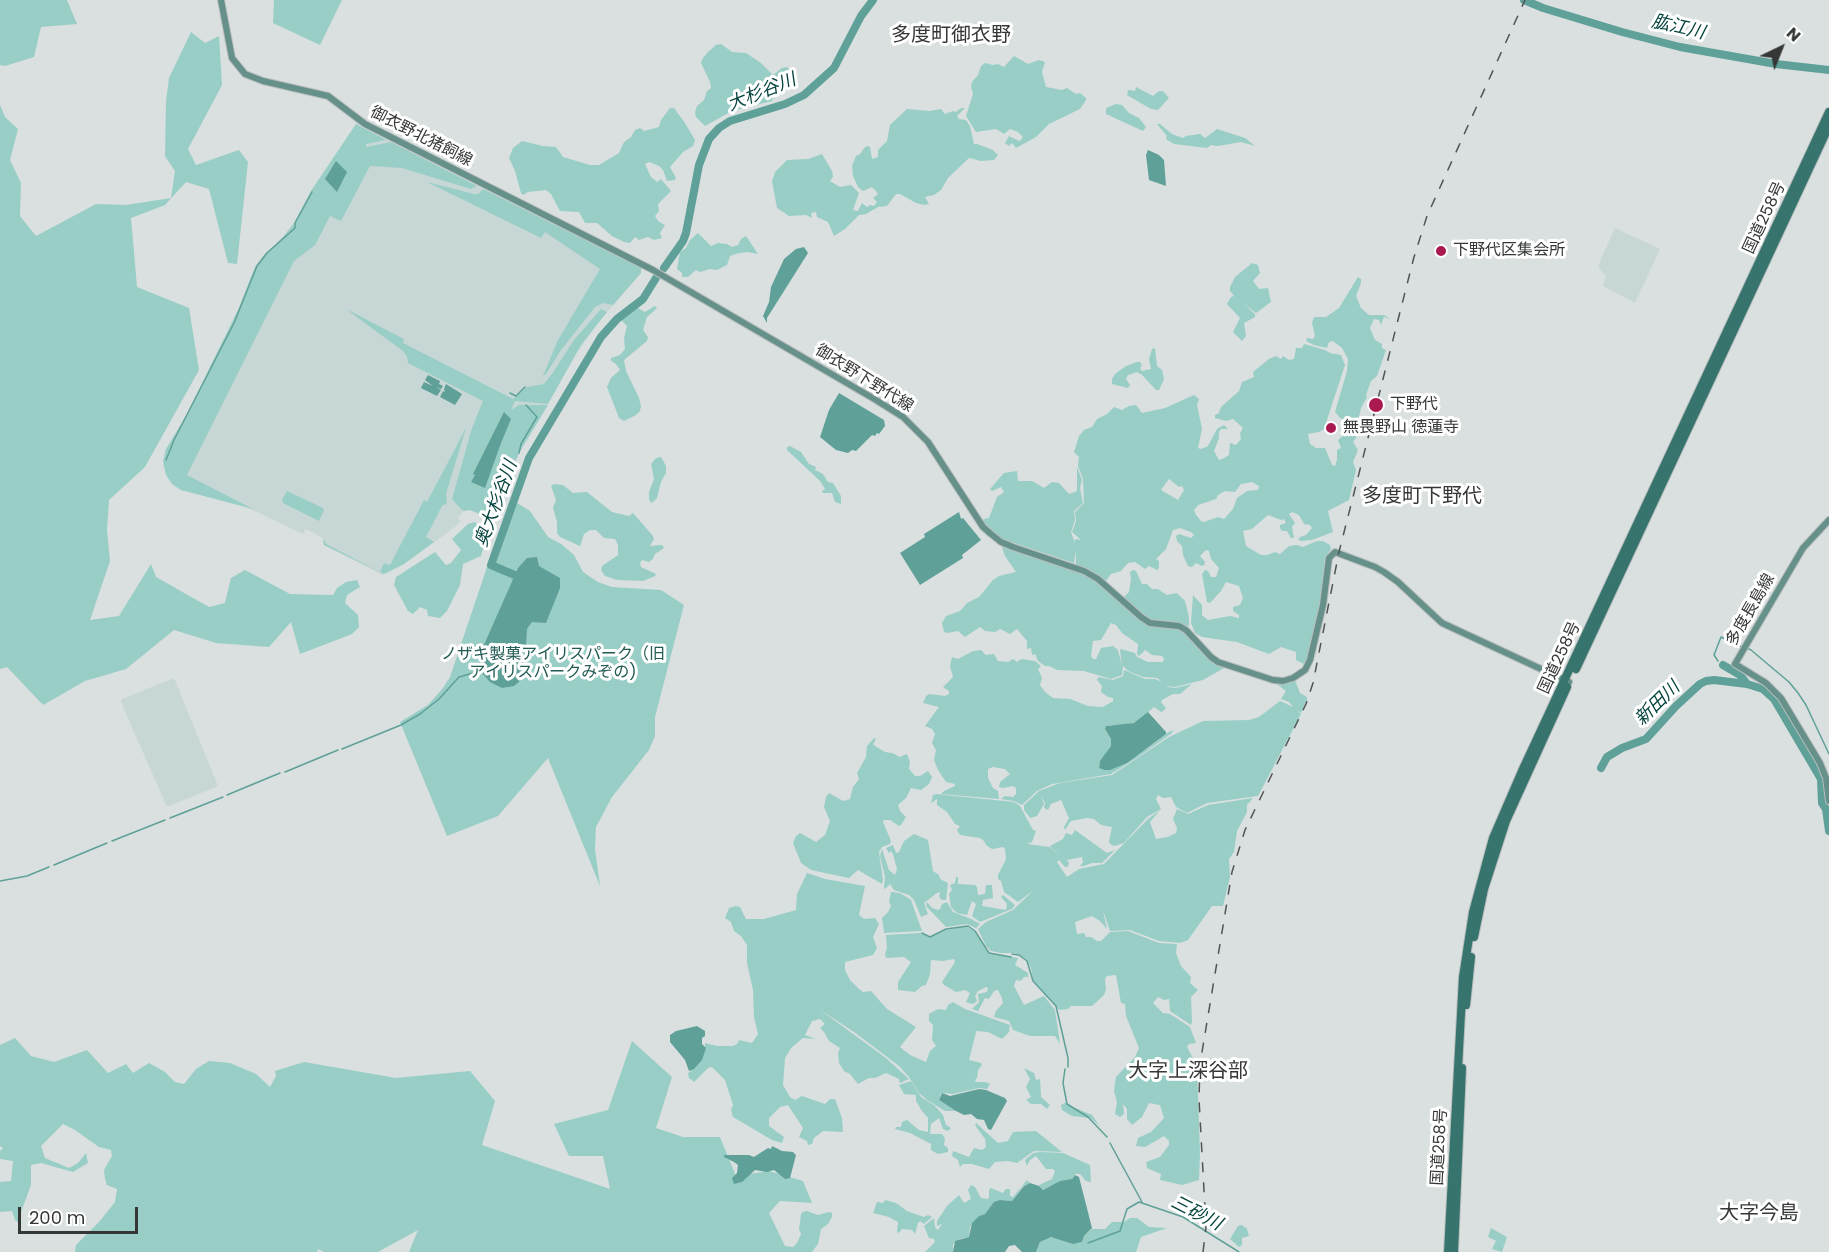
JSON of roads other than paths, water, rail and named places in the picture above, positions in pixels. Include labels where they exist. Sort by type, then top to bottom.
[{"type":"highway","name":"国道258号","points":[[1454,1252],[1468,980],[1484,889],[1506,821],[1567,681],[1829,112]]},
{"type":"highway","name":"国道258号","points":[[1448,1252],[1462,977],[1484,868],[1497,830],[1829,126]]},
{"type":"main road","name":"御衣野北猪飼線","points":[[221,0],[232,58],[245,74],[263,81],[328,96],[365,124],[653,270]]},
{"type":"main road","name":"御衣野下野代線","points":[[653,270],[903,417],[928,441],[983,527],[1001,542],[1084,571],[1098,579],[1141,617],[1150,622],[1179,626],[1186,630],[1210,657],[1218,662],[1273,680],[1283,681],[1305,670],[1310,660],[1323,605],[1329,558],[1335,552],[1384,572],[1442,622],[1567,681]]},
{"type":"main road","name":"多度長島線","points":[[1829,520],[1803,548],[1735,664],[1766,683],[1781,698],[1820,763],[1826,778],[1829,801]]},
{"type":"water","points":[[1148,150],[1164,160],[1166,186],[1149,180],[1146,155]]},
{"type":"water","points":[[336,161],[347,172],[337,192],[325,179]]},
{"type":"water","points":[[804,247],[808,253],[767,318],[767,323],[763,316],[769,302],[771,287],[784,259],[796,249]]},
{"type":"water","points":[[428,375],[440,381],[439,384],[443,386],[441,389],[436,387],[441,390],[437,396],[421,388],[424,382],[433,386],[425,380]]},
{"type":"water","points":[[446,384],[462,394],[455,405],[440,397],[443,391],[445,392]]},
{"type":"water","points":[[839,393],[884,420],[885,426],[879,434],[872,435],[856,451],[852,450],[848,453],[836,450],[820,437],[829,410]]},
{"type":"water","points":[[504,412],[511,419],[485,488],[471,482],[475,475],[473,474]]},
{"type":"water","points":[[959,512],[961,519],[963,518],[981,540],[962,555],[963,558],[920,585],[900,553],[925,537],[924,534]]},
{"type":"water","points":[[537,557],[539,566],[560,578],[560,588],[546,623],[532,622],[527,629],[526,646],[519,658],[520,681],[514,686],[502,688],[490,682],[482,673],[479,656],[518,568],[527,558]]},
{"type":"water","points":[[1148,712],[1166,734],[1127,763],[1110,770],[1099,768],[1100,761],[1111,746],[1106,726],[1134,723]]},
{"type":"water","points":[[697,1026],[705,1031],[702,1044],[706,1048],[702,1060],[689,1071],[685,1060],[670,1042],[670,1035],[676,1031]]},
{"type":"water","points":[[979,1089],[1005,1098],[1007,1101],[991,1130],[988,1129],[984,1120],[977,1119],[971,1114],[964,1115],[939,1100],[942,1093],[950,1096]]},
{"type":"water","points":[[772,1146],[796,1155],[790,1178],[785,1179],[774,1170],[767,1172],[755,1170],[742,1182],[734,1184],[732,1178],[737,1173],[738,1165],[724,1155],[754,1157],[768,1148],[771,1149]]},
{"type":"water","points":[[1075,1175],[1079,1177],[1092,1228],[1084,1236],[1082,1242],[1073,1244],[1051,1237],[1040,1242],[1036,1252],[1022,1252],[1015,1245],[1009,1246],[1005,1252],[953,1252],[955,1241],[969,1237],[972,1223],[985,1214],[994,1202],[1012,1201],[1024,1186],[1030,1183],[1043,1190],[1060,1181],[1072,1179]]},
{"type":"waterway","name":"大杉谷川","points":[[664,268],[686,233],[699,165],[709,139],[719,128],[730,121],[785,104],[804,95],[834,68],[861,16],[873,0]]},
{"type":"waterway","name":"肱江川","points":[[1524,0],[1622,32],[1680,47],[1776,64],[1829,70]]},
{"type":"waterway","points":[[166,460],[234,323],[257,266],[267,253],[295,228],[295,223],[312,192]]},
{"type":"waterway","name":"奥大杉谷川","points":[[517,576],[491,565],[529,458],[601,337],[617,319],[643,299],[656,278]]},
{"type":"waterway","points":[[510,393],[516,396],[525,387]]},
{"type":"waterway","points":[[519,453],[521,444],[537,417],[526,405]]},
{"type":"waterway","points":[[1718,661],[1714,655],[1721,637],[1742,647]]},
{"type":"waterway","points":[[1747,648],[1789,682],[1798,693],[1829,754]]},
{"type":"waterway","name":"奥大杉谷川","points":[[342,749],[401,725],[420,714],[439,699],[459,677],[473,673],[479,665]]},
{"type":"waterway","points":[[1723,665],[1740,675],[1747,684]]},
{"type":"waterway","name":"新田川","points":[[1601,768],[1607,757],[1622,748],[1646,739],[1700,684],[1714,680],[1747,684],[1763,689],[1774,699],[1821,779],[1822,803],[1826,809],[1829,831]]},
{"type":"waterway","name":"奥大杉谷川","points":[[285,772],[338,750]]},
{"type":"waterway","name":"奥大杉谷川","points":[[227,795],[280,773]]},
{"type":"waterway","name":"奥大杉谷川","points":[[170,818],[223,797]]},
{"type":"waterway","name":"奥大杉谷川","points":[[112,841],[165,820]]},
{"type":"waterway","name":"奥大杉谷川","points":[[54,865],[107,843]]},
{"type":"waterway","name":"奥大杉谷川","points":[[0,881],[27,876],[49,867]]},
{"type":"waterway","points":[[922,933],[930,937],[946,929],[968,926],[975,931],[989,953],[1011,957]]},
{"type":"waterway","points":[[1012,954],[1019,955],[1027,961],[1033,981],[1056,1006],[1068,1067]]},
{"type":"waterway","points":[[1065,1069],[1063,1083],[1067,1104],[1088,1117],[1107,1137]]},
{"type":"waterway","points":[[1110,1143],[1142,1202]]},
{"type":"waterway","name":"三砂川","points":[[1088,1243],[1120,1231],[1127,1209],[1139,1202],[1183,1217],[1239,1252]]},
{"type":"railway","points":[[1203,1252],[1206,1227],[1199,1099],[1200,1064],[1232,872],[1245,830],[1306,704],[1313,683],[1339,552],[1414,257],[1427,216],[1525,0]]},
{"type":"place","name":"下野代区集会所","points":[[1441,251]]},
{"type":"place","name":"下野代","points":[[1376,405]]},
{"type":"place","name":"無畏野山 徳蓮寺","points":[[1331,428]]},
{"type":"district","name":"多度町御衣野","points":[[951,36]]},
{"type":"district","name":"多度町下野代","points":[[1422,497]]},
{"type":"district","name":"大字上深谷部","points":[[1188,1072]]},
{"type":"district","name":"大字今島","points":[[1759,1214]]},
{"type":"park label","name":"ノザキ製菓アイリスパーク（旧 アイリスパークみぞの)","points":[[553,664]]}]
